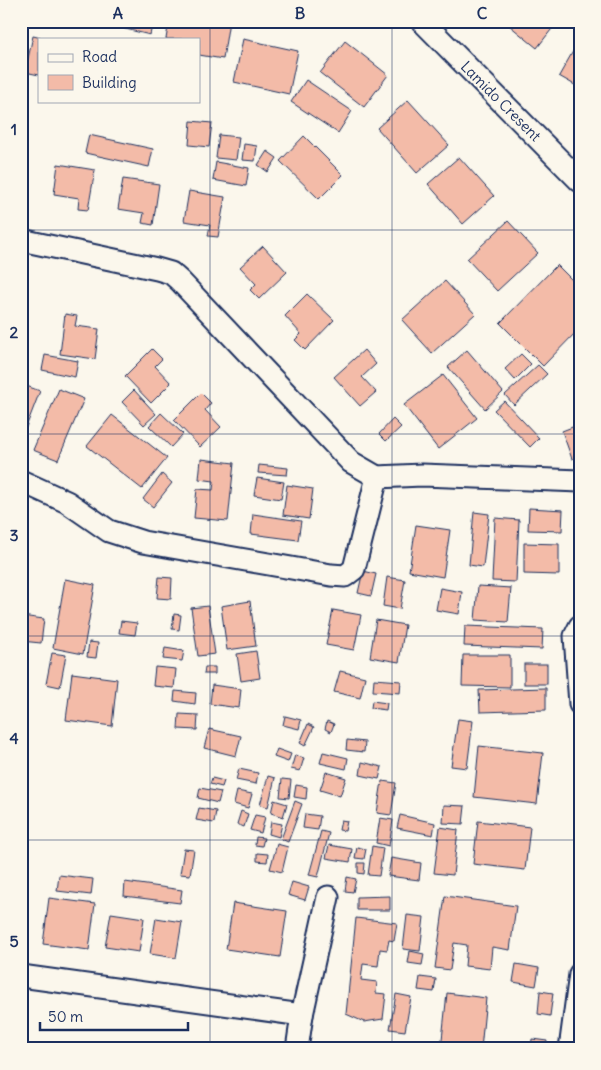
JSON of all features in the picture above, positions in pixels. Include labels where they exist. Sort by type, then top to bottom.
[{"type":"street","name":"Lamido Cresent","points":[[422,21],[580,181]]},
{"type":"street","points":[[21,240],[170,273],[180,281],[351,462],[377,477],[422,475],[580,481]]},
{"type":"street","points":[[21,481],[67,502],[109,531],[143,542],[331,576],[345,576],[354,569],[377,477]]},
{"type":"street","points":[[580,626],[575,636],[580,704]]},
{"type":"street","points":[[297,1049],[302,1015],[328,898]]},
{"type":"street","points":[[570,1049],[580,974]]},
{"type":"street","points":[[21,976],[302,1015]]},
{"type":"building","points":[[93,21],[153,21],[150,35]]},
{"type":"building","points":[[169,21],[229,21],[223,59],[200,55],[200,38],[166,38]]},
{"type":"building","points":[[504,21],[558,21],[537,48]]},
{"type":"building","points":[[33,36],[42,38],[38,38],[38,75],[25,72]]},
{"type":"building","points":[[243,39],[298,51],[289,94],[234,82]]},
{"type":"building","points":[[580,39],[580,88],[559,76]]},
{"type":"building","points":[[345,41],[388,75],[364,107],[320,73]]},
{"type":"building","points":[[306,80],[352,111],[338,133],[291,102]]},
{"type":"building","points":[[408,100],[449,145],[417,173],[377,128]]},
{"type":"building","points":[[191,121],[212,123],[209,147],[189,145]]},
{"type":"building","points":[[89,135],[153,149],[149,167],[85,153]]},
{"type":"building","points":[[219,135],[239,137],[236,160],[216,158]]},
{"type":"building","points":[[304,136],[343,175],[319,199],[280,161]]},
{"type":"building","points":[[244,144],[257,146],[255,161],[242,160]]},
{"type":"building","points":[[267,151],[277,158],[268,172],[258,165]]},
{"type":"building","points":[[21,156],[27,156],[21,192]]},
{"type":"building","points":[[459,157],[494,196],[463,224],[428,184]]},
{"type":"building","points":[[216,162],[249,168],[246,186],[213,180]]},
{"type":"building","points":[[58,164],[95,170],[88,210],[78,209],[79,198],[54,194]]},
{"type":"building","points":[[123,179],[159,184],[153,225],[142,223],[144,213],[118,209]]},
{"type":"building","points":[[189,191],[225,197],[218,237],[208,236],[210,225],[184,221]]},
{"type":"building","points":[[508,221],[538,253],[497,291],[467,259]]},
{"type":"building","points":[[263,246],[287,272],[259,299],[250,290],[256,284],[240,267]]},
{"type":"building","points":[[557,265],[580,288],[580,328],[543,366],[500,323]]},
{"type":"building","points":[[445,281],[475,314],[432,353],[402,320]]},
{"type":"building","points":[[307,294],[334,320],[305,350],[295,340],[301,334],[285,316]]},
{"type":"building","points":[[65,314],[77,316],[75,326],[99,329],[95,359],[60,354]]},
{"type":"building","points":[[152,349],[162,359],[155,366],[171,383],[151,403],[125,376]]},
{"type":"building","points":[[364,350],[376,364],[362,377],[376,392],[360,406],[334,377]]},
{"type":"building","points":[[467,350],[503,392],[485,409],[448,367]]},
{"type":"building","points":[[521,354],[531,364],[515,380],[505,369]]},
{"type":"building","points":[[45,355],[78,361],[75,377],[42,370]]},
{"type":"building","points":[[538,365],[547,374],[514,405],[505,395]]},
{"type":"building","points":[[443,375],[477,418],[438,449],[404,405]]},
{"type":"building","points":[[21,384],[40,391],[21,440]]},
{"type":"building","points":[[59,389],[84,399],[58,460],[33,450]]},
{"type":"building","points":[[134,390],[156,414],[144,425],[122,402]]},
{"type":"building","points":[[201,393],[211,403],[205,410],[221,427],[200,447],[174,420]]},
{"type":"building","points":[[504,401],[539,438],[530,447],[494,410]]},
{"type":"building","points":[[161,413],[183,434],[171,447],[149,426]]},
{"type":"building","points":[[112,415],[167,458],[142,489],[87,446]]},
{"type":"building","points":[[393,419],[401,427],[386,441],[379,434]]},
{"type":"building","points":[[575,426],[580,440],[580,456],[572,459],[562,431]]},
{"type":"building","points":[[201,459],[234,463],[228,521],[194,518],[197,489],[213,490],[214,481],[199,479]]},
{"type":"building","points":[[259,465],[288,468],[287,475],[258,473]]},
{"type":"building","points":[[162,474],[172,483],[153,507],[143,499]]},
{"type":"building","points":[[257,478],[284,482],[281,499],[254,495]]},
{"type":"building","points":[[287,485],[313,489],[309,519],[283,515]]},
{"type":"building","points":[[529,508],[563,510],[562,531],[528,530]]},
{"type":"building","points":[[474,512],[489,514],[483,567],[469,565]]},
{"type":"building","points":[[253,514],[301,521],[298,540],[251,534]]},
{"type":"building","points":[[495,518],[519,520],[516,582],[492,581]]},
{"type":"building","points":[[416,525],[450,530],[443,577],[409,571]]},
{"type":"building","points":[[524,543],[559,544],[559,575],[524,574]]},
{"type":"building","points":[[363,571],[376,574],[371,596],[358,593]]},
{"type":"building","points":[[159,577],[172,578],[171,599],[157,598]]},
{"type":"building","points":[[387,577],[405,580],[400,609],[383,606]]},
{"type":"building","points":[[65,579],[95,585],[83,654],[53,648]]},
{"type":"building","points":[[478,586],[511,588],[508,622],[475,620]]},
{"type":"building","points":[[440,588],[462,592],[459,614],[436,610]]},
{"type":"building","points":[[250,601],[256,646],[227,650],[221,606]]},
{"type":"building","points":[[208,606],[215,654],[198,656],[191,608]]},
{"type":"building","points":[[333,610],[361,615],[354,650],[326,645]]},
{"type":"building","points":[[174,614],[181,615],[179,630],[172,629]]},
{"type":"building","points":[[21,616],[44,619],[41,643],[21,641]]},
{"type":"building","points":[[376,620],[405,625],[399,662],[370,657]]},
{"type":"building","points":[[121,621],[137,623],[135,635],[119,633]]},
{"type":"building","points":[[465,626],[543,629],[542,649],[464,646]]},
{"type":"building","points":[[89,642],[98,643],[96,658],[87,657]]},
{"type":"building","points":[[165,648],[184,651],[182,661],[163,659]]},
{"type":"building","points":[[256,651],[260,678],[241,681],[237,654]]},
{"type":"building","points":[[52,653],[66,655],[60,687],[46,684]]},
{"type":"building","points":[[463,655],[510,655],[510,687],[462,686]]},
{"type":"building","points":[[524,664],[547,664],[547,684],[524,684]]},
{"type":"building","points":[[155,667],[176,669],[174,688],[153,686]]},
{"type":"building","points":[[205,667],[215,667],[215,674],[204,674]]},
{"type":"building","points":[[340,671],[365,677],[360,698],[334,692]]},
{"type":"building","points":[[72,673],[117,679],[112,726],[66,720]]},
{"type":"building","points":[[374,679],[401,681],[400,693],[373,691]]},
{"type":"building","points":[[212,685],[241,689],[239,708],[210,704]]},
{"type":"building","points":[[546,688],[546,710],[480,712],[479,690]]},
{"type":"building","points":[[175,691],[196,693],[195,704],[174,701]]},
{"type":"building","points":[[372,701],[387,703],[386,710],[371,708]]},
{"type":"building","points":[[179,714],[198,715],[197,730],[178,729]]},
{"type":"building","points":[[285,716],[301,720],[299,729],[283,725]]},
{"type":"building","points":[[458,719],[473,721],[467,768],[451,766]]},
{"type":"building","points":[[327,721],[334,724],[331,732],[325,729]]},
{"type":"building","points":[[308,724],[314,727],[305,746],[300,743]]},
{"type":"building","points":[[209,729],[241,736],[236,756],[204,748]]},
{"type":"building","points":[[347,740],[365,742],[364,752],[346,750]]},
{"type":"building","points":[[479,746],[543,753],[537,804],[474,797]]},
{"type":"building","points":[[277,749],[291,754],[288,762],[274,757]]},
{"type":"building","points":[[323,752],[348,758],[346,769],[320,763]]},
{"type":"building","points":[[295,755],[304,758],[300,771],[291,769]]},
{"type":"building","points":[[362,762],[382,767],[379,779],[360,775]]},
{"type":"building","points":[[239,769],[258,773],[256,784],[236,780]]},
{"type":"building","points":[[326,772],[346,778],[340,796],[320,790]]},
{"type":"building","points":[[268,776],[275,778],[268,807],[260,805]]},
{"type":"building","points":[[212,778],[224,781],[222,787],[210,784]]},
{"type":"building","points":[[282,779],[291,780],[289,798],[280,797]]},
{"type":"building","points":[[382,781],[396,783],[391,815],[377,813]]},
{"type":"building","points":[[296,785],[307,787],[306,799],[294,797]]},
{"type":"building","points":[[200,788],[221,792],[218,803],[198,798]]},
{"type":"building","points":[[237,791],[252,794],[248,808],[234,804]]},
{"type":"building","points":[[274,800],[287,804],[283,817],[271,813]]},
{"type":"building","points":[[295,801],[302,804],[288,842],[281,839]]},
{"type":"building","points":[[444,805],[465,806],[463,824],[443,823]]},
{"type":"building","points":[[199,808],[216,811],[214,823],[196,820]]},
{"type":"building","points":[[241,811],[248,814],[244,827],[237,824]]},
{"type":"building","points":[[305,814],[320,816],[318,830],[303,828]]},
{"type":"building","points":[[255,815],[265,817],[261,833],[250,830]]},
{"type":"building","points":[[400,815],[435,823],[433,835],[397,828]]},
{"type":"building","points":[[380,818],[393,820],[389,846],[376,843]]},
{"type":"building","points":[[341,820],[347,821],[345,831],[339,830]]},
{"type":"building","points":[[478,821],[530,827],[525,870],[473,864]]},
{"type":"building","points":[[271,822],[282,824],[279,837],[269,834]]},
{"type":"building","points":[[440,827],[458,830],[453,875],[434,873]]},
{"type":"building","points":[[321,831],[329,833],[318,877],[309,875]]},
{"type":"building","points":[[256,837],[264,838],[262,846],[255,845]]},
{"type":"building","points":[[277,844],[288,847],[282,872],[270,869]]},
{"type":"building","points":[[329,845],[352,849],[350,862],[326,858]]},
{"type":"building","points":[[372,846],[383,848],[379,876],[368,875]]},
{"type":"building","points":[[357,847],[366,849],[364,859],[355,858]]},
{"type":"building","points":[[184,849],[194,850],[190,875],[180,874]]},
{"type":"building","points":[[257,853],[268,854],[267,862],[257,861]]},
{"type":"building","points":[[391,858],[421,863],[419,880],[388,876]]},
{"type":"building","points":[[358,863],[365,863],[364,874],[358,873]]},
{"type":"building","points":[[59,875],[93,879],[91,895],[57,891]]},
{"type":"building","points":[[347,877],[356,879],[353,892],[345,891]]},
{"type":"building","points":[[125,882],[182,890],[180,903],[124,896]]},
{"type":"building","points":[[292,882],[309,887],[305,900],[288,895]]},
{"type":"building","points":[[390,896],[390,910],[357,910],[357,897]]},
{"type":"building","points":[[445,896],[516,906],[510,950],[492,947],[490,969],[465,966],[467,945],[454,943],[450,970],[435,968]]},
{"type":"building","points":[[49,898],[95,904],[89,950],[43,944]]},
{"type":"building","points":[[233,903],[287,911],[280,957],[226,949]]},
{"type":"building","points":[[111,913],[144,918],[139,952],[105,947]]},
{"type":"building","points":[[407,915],[424,917],[420,951],[403,949]]},
{"type":"building","points":[[156,918],[182,922],[176,958],[150,954]]},
{"type":"building","points":[[356,918],[397,923],[394,941],[389,940],[387,950],[380,949],[378,966],[363,964],[361,980],[377,982],[376,993],[386,994],[383,1019],[364,1022],[346,1014]]},
{"type":"building","points":[[410,951],[424,954],[422,965],[408,963]]},
{"type":"building","points":[[516,964],[539,968],[536,986],[513,982]]},
{"type":"building","points":[[420,977],[436,979],[434,992],[418,990]]},
{"type":"building","points":[[540,991],[553,993],[550,1016],[538,1014]]},
{"type":"building","points":[[447,993],[486,998],[481,1049],[441,1049]]},
{"type":"building","points":[[396,994],[411,997],[405,1031],[390,1029]]},
{"type":"building","points":[[532,1039],[547,1041],[546,1049],[531,1049]]}]
